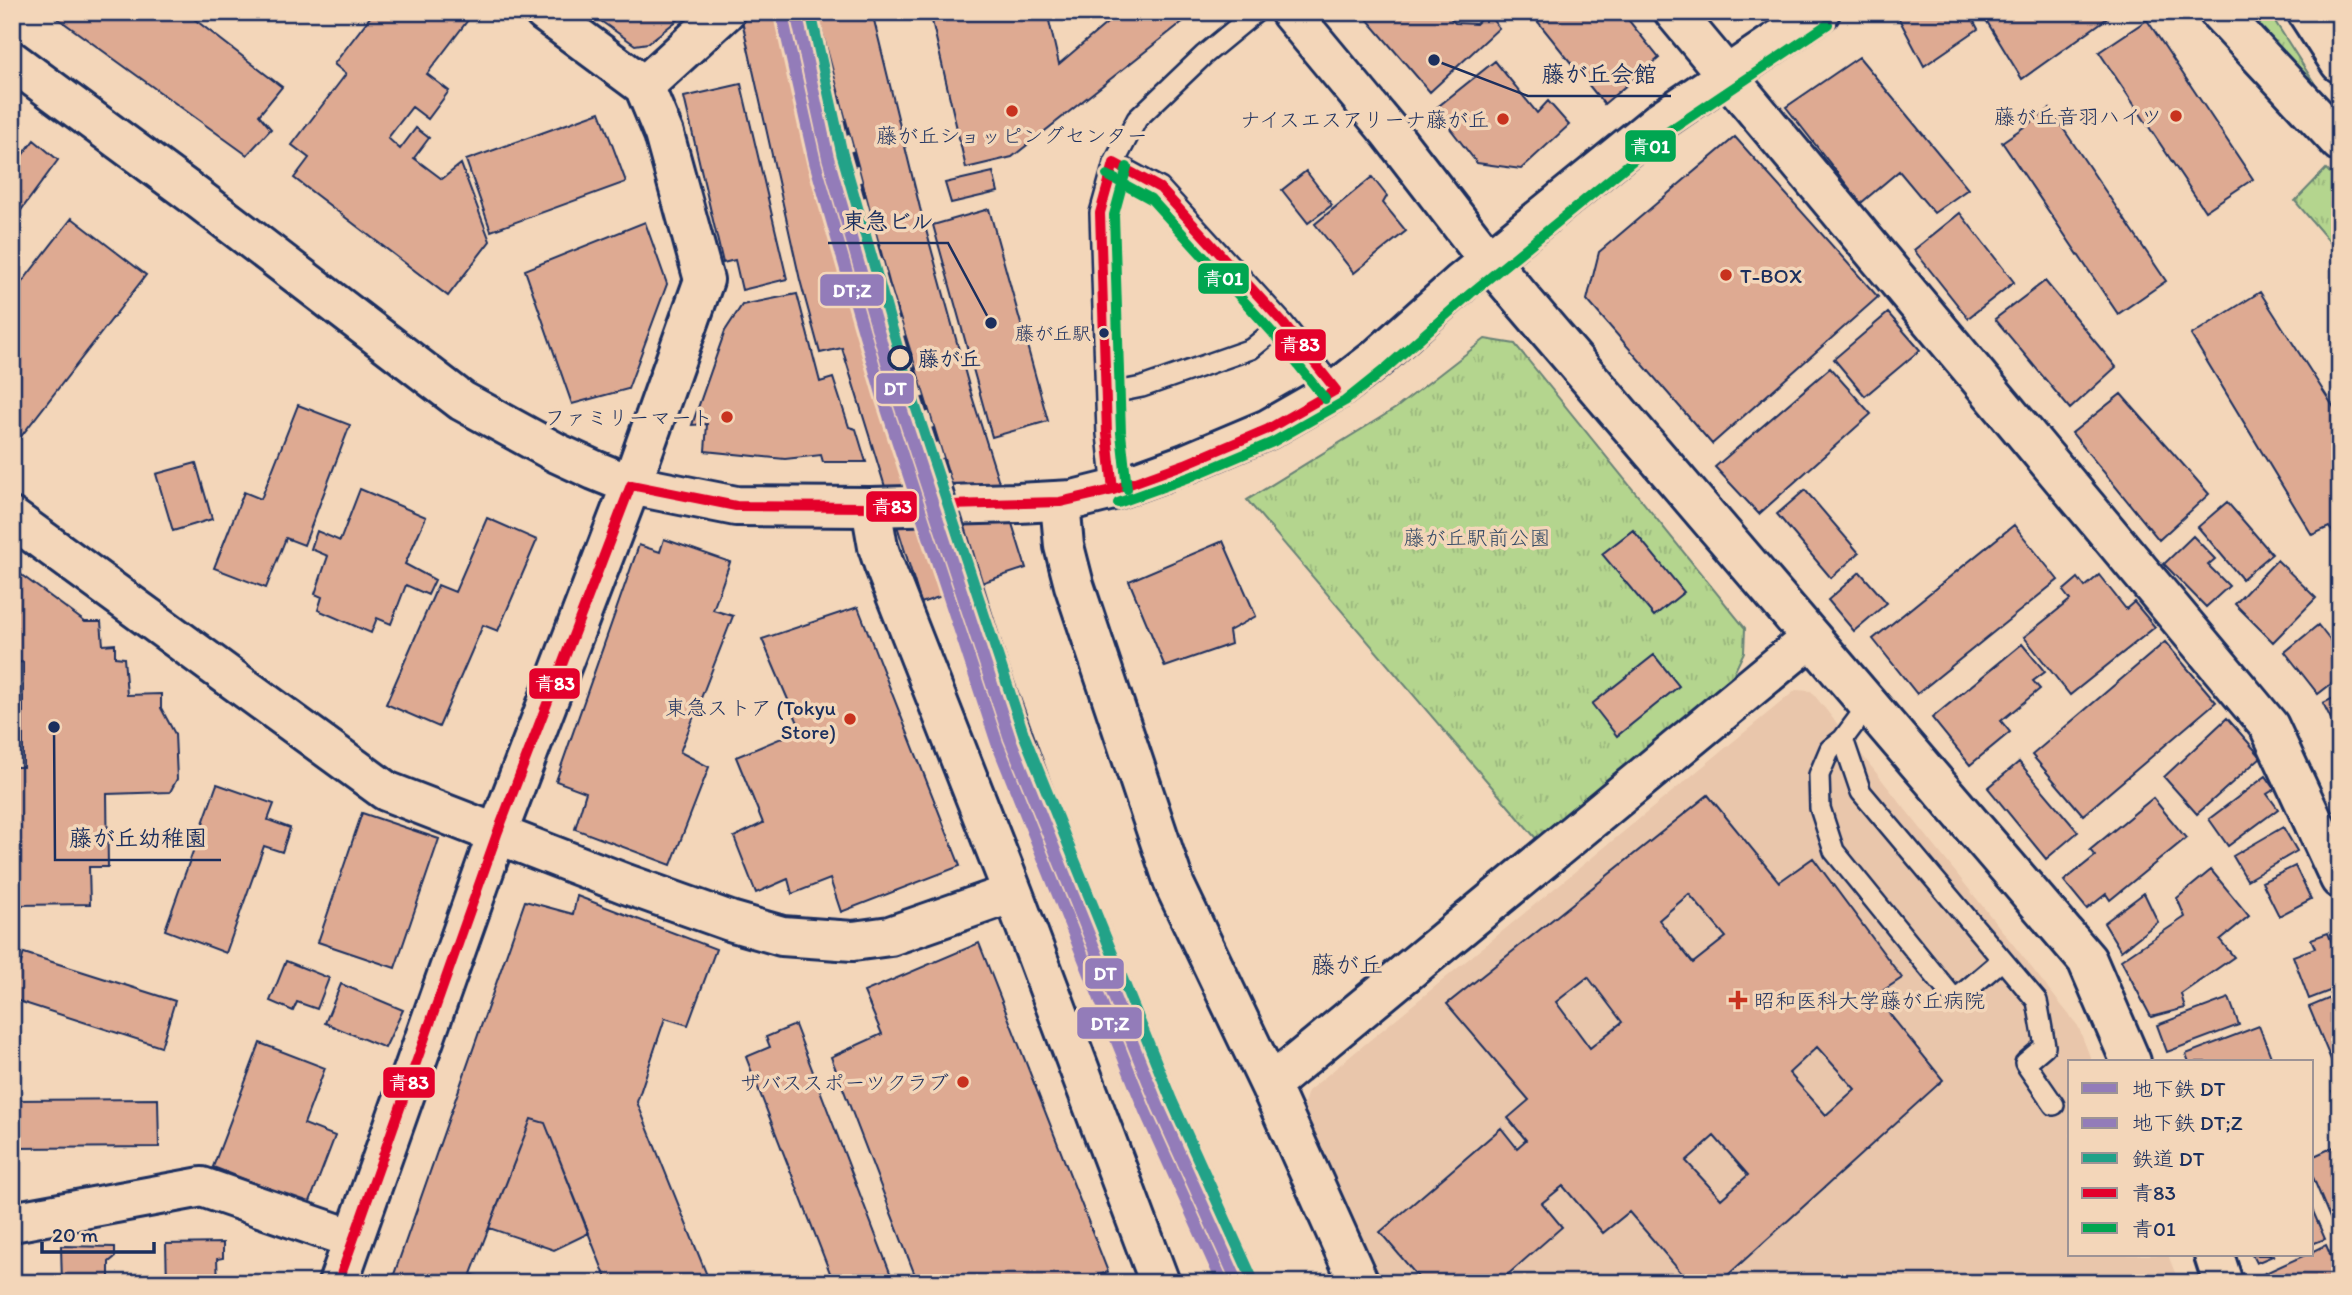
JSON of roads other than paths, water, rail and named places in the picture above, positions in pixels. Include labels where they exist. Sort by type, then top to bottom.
[{"type":"main road","points":[[338,1283],[497,834],[631,485],[704,280],[664,134],[644,86],[544,12]]},
{"type":"main road","points":[[644,86],[725,12]]},
{"type":"main road","points":[[1290,12],[1388,130],[1489,261],[2087,960],[2130,1060]]},
{"type":"main road","points":[[1674,12],[2269,726],[2340,878]]},
{"type":"main road","points":[[12,61],[195,196],[462,401],[557,453],[631,485],[736,506],[872,507],[1060,502],[1112,489],[1185,464],[1268,429],[1336,390],[1376,359],[1462,282],[1661,120],[1820,12]]},
{"type":"main road","points":[[2219,12],[2340,142]]},
{"type":"main road","points":[[2307,12],[2340,63]]},
{"type":"main road","points":[[1060,502],[1064,547],[1074,585],[1175,886],[1270,1085],[1359,1283]]},
{"type":"main road","points":[[872,507],[878,547],[884,565],[1013,893],[1160,1283]]},
{"type":"main road","points":[[12,518],[386,791],[626,884],[730,921],[782,936],[853,941],[890,936],[1013,893]]},
{"type":"main road","points":[[1270,1085],[1811,638]]},
{"type":"main road","points":[[12,1222],[202,1187],[354,1239]]},
{"type":"main road","points":[[2214,1256],[2223,1283]]},
{"type":"lane","points":[[1112,489],[1107,434],[1100,213],[1114,163],[1137,119],[1204,55],[1256,12]]},
{"type":"lane","points":[[1114,163],[1160,188],[1283,323],[1336,390]]},
{"type":"lane","points":[[1107,394],[1142,387],[1251,349],[1283,323]]},
{"type":"lane","points":[[1869,704],[1843,739],[1830,749],[1819,775],[1820,808],[1834,851],[1955,1000],[2002,960]]},
{"type":"lane","points":[[1843,739],[1861,792],[2037,1001],[2045,1046],[2025,1063],[2054,1105]]},
{"type":"railway","points":[[814,12],[887,286],[1005,665],[1108,948],[1254,1283]]},
{"type":"metro line","name":"DT","points":[[796,12],[828,158],[895,390],[1010,739],[1158,1106],[1238,1283]]},
{"type":"metro line","name":"DT;Z","points":[[782,15],[815,162],[882,394],[997,743],[1145,1111],[1223,1283]]},
{"type":"rail line","name":"DT","points":[[810,12],[842,155],[908,386],[1023,734],[1171,1100],[1251,1277]]},
{"type":"place","name":"藤が丘会館","points":[[1434,60]]},
{"type":"place","name":"藤が丘ショッピングセンター","points":[[1012,111]]},
{"type":"place","name":"藤が丘音羽ハイツ","points":[[2176,116]]},
{"type":"place","name":"ナイスエスアリーナ藤が丘","points":[[1503,119]]},
{"type":"place","name":"T-BOX","points":[[1726,275]]},
{"type":"place","name":"東急ビル","points":[[991,323]]},
{"type":"place","name":"藤が丘駅","points":[[1104,333]]},
{"type":"place","name":"藤が丘","points":[[900,358]]},
{"type":"place","name":"ファミリーマート","points":[[727,417]]},
{"type":"place","name":"東急ストア (Tokyu Store)","points":[[850,719]]},
{"type":"place","name":"藤が丘幼稚園","points":[[54,727]]},
{"type":"place","name":"昭和医科大学藤が丘病院","points":[[1738,1000]]},
{"type":"place","name":"ザバススポーツクラブ","points":[[963,1082]]},
{"type":"district","name":"藤が丘","points":[[1347,964]]},
{"type":"park label","name":"藤が丘駅前公園","points":[[1477,537]]}]
